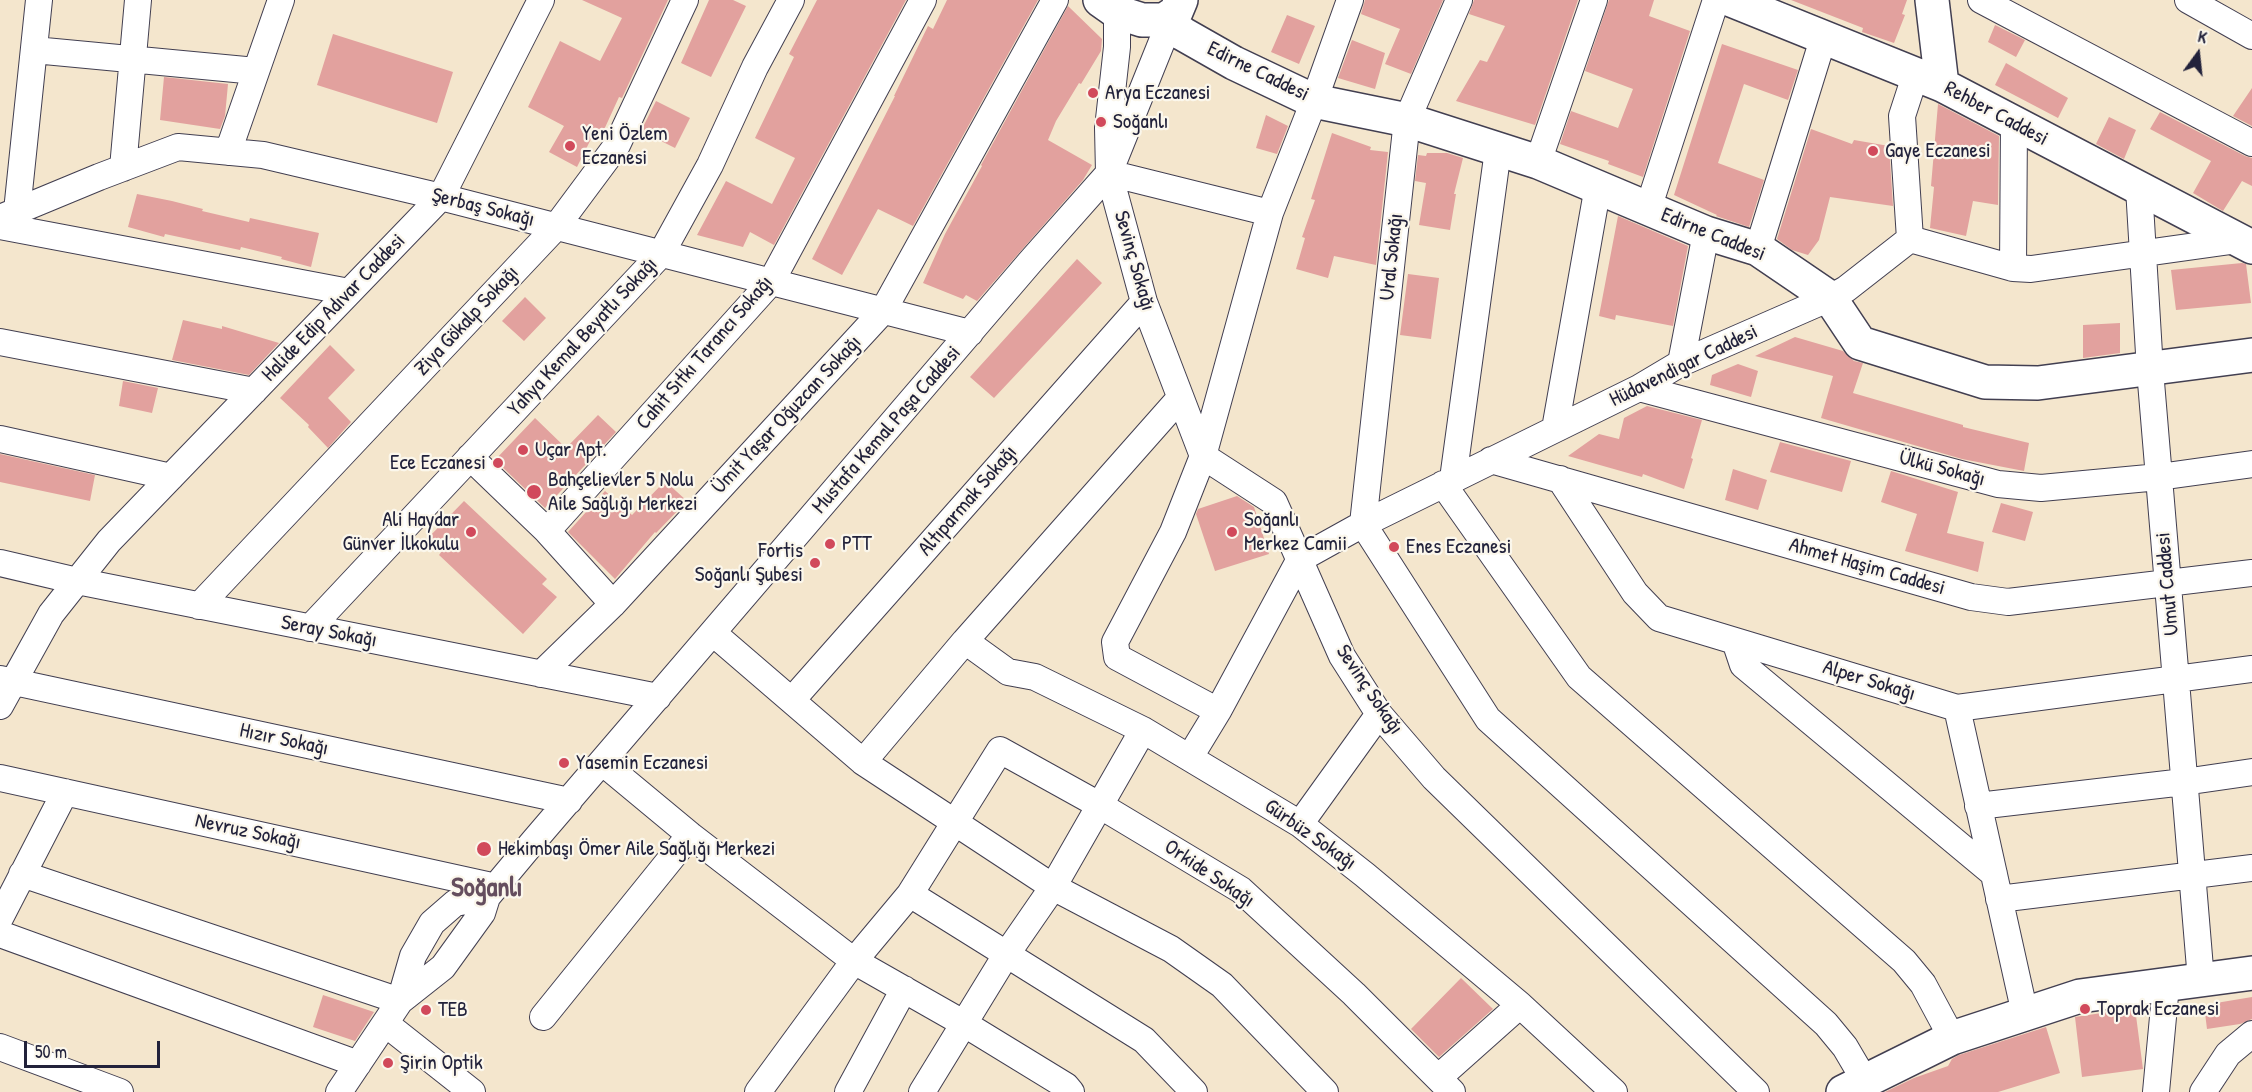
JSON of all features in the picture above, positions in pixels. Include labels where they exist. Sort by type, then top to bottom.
[{"type":"main road","name":"Rehber Caddesi","points":[[1731,0],[1823,39],[1929,79],[2245,244]]},
{"type":"main road","points":[[1929,79],[1932,0]]},
{"type":"main road","points":[[1104,3],[1142,20],[1164,20],[1175,12]]},
{"type":"main road","name":"Edirne Caddesi","points":[[1175,12],[1183,34],[1234,63],[1314,101],[1407,120],[1538,162],[1706,232],[1758,249],[1830,298],[1860,343],[1985,382],[2038,383],[2252,355]]},
{"type":"main road","points":[[1852,1088],[1952,1038],[2080,996],[2252,973]]},
{"type":"street","points":[[39,0],[34,50],[6,218],[350,292]]},
{"type":"street","points":[[123,168],[138,0]]},
{"type":"street","points":[[228,152],[280,0]]},
{"type":"street","name":"Halide Edip Adıvar Caddesi","points":[[0,706],[6,681],[51,614],[109,541],[441,197],[541,0]]},
{"type":"street","name":"Ziya Gökalp Sokağı","points":[[199,606],[556,227],[617,145],[685,0]]},
{"type":"street","name":"Yahya Kemal Beyatlı Sokağı","points":[[310,628],[661,254],[710,165],[755,67],[791,0]]},
{"type":"street","name":"Cahit Sıtkı Tarancı Sokağı","points":[[547,531],[771,282],[923,0]]},
{"type":"street","name":"Ümit Yaşar Oğuzcan Sokağı","points":[[541,674],[613,604],[884,311],[1055,0]]},
{"type":"street","points":[[1218,711],[1117,657],[1115,642],[1173,532],[1203,456],[1270,213],[1314,101],[1350,0]]},
{"type":"street","name":"Ural Sokağı","points":[[1363,524],[1407,120],[1459,0]]},
{"type":"street","points":[[1538,162],[1594,0]]},
{"type":"street","points":[[1648,209],[1716,0]]},
{"type":"street","points":[[1981,0],[2252,143]]},
{"type":"street","points":[[2188,0],[2252,36]]},
{"type":"street","points":[[1104,3],[1117,47],[1108,128],[1109,173],[1270,213]]},
{"type":"street","name":"Mustafa Kemal Paşa Caddesi","points":[[400,1001],[443,967],[482,913],[492,892],[1109,173],[1175,12]]},
{"type":"street","points":[[1758,249],[1823,39]]},
{"type":"street","points":[[34,50],[256,71]]},
{"type":"street","points":[[1929,79],[1902,116],[1910,239],[2013,268],[2031,269],[2143,254],[2245,244]]},
{"type":"street","points":[[2013,268],[2014,123]]},
{"type":"street","name":"Şerbaş Sokağı","points":[[6,218],[178,147],[263,155],[441,197],[970,333]]},
{"type":"street","points":[[1498,150],[1448,481],[1579,677],[1904,961],[1923,984],[1952,1038]]},
{"type":"street","name":"Sevinç Sokağı","points":[[1109,173],[1144,302],[1203,456],[1274,502],[1342,656],[1379,714],[1434,778],[1756,1092]]},
{"type":"street","points":[[1555,429],[1598,186]]},
{"type":"street","name":"Umut Caddesi","points":[[2139,188],[2150,370],[2201,980]]},
{"type":"street","points":[[1681,363],[1706,232]]},
{"type":"street","name":"Hüdavendigar Caddesi","points":[[1300,559],[1448,481],[1639,388],[1681,363],[1830,298],[1846,289],[1910,239]]},
{"type":"street","name":"Altıparmak Sokağı","points":[[792,700],[1144,302]]},
{"type":"street","points":[[0,342],[254,391]]},
{"type":"street","name":"Ülkü Sokağı","points":[[1639,388],[1998,484],[2041,488],[2159,477],[2252,464]]},
{"type":"street","points":[[863,762],[965,641],[1180,398]]},
{"type":"street","points":[[0,439],[171,477]]},
{"type":"street","points":[[470,457],[547,531],[613,604]]},
{"type":"street","name":"Ahmet Haşim Caddesi","points":[[1491,460],[1971,597],[2008,602],[2252,573]]},
{"type":"street","name":"Alper Sokağı","points":[[1560,479],[1635,593],[1659,618],[1957,708],[2252,669]]},
{"type":"street","points":[[1363,524],[1488,720],[1826,1024],[1845,1047],[1852,1088]]},
{"type":"street","points":[[1190,757],[1218,711],[1300,559]]},
{"type":"street","name":"Seray Sokağı","points":[[0,563],[77,582],[658,697]]},
{"type":"street","points":[[713,633],[863,762],[1053,887],[1171,949],[1222,985],[1325,1092]]},
{"type":"street","points":[[1735,640],[1743,665],[1994,874]]},
{"type":"street","name":"Gürbüz Sokağı","points":[[965,641],[1008,672],[1035,677],[1143,730],[1300,824],[1365,875],[1520,1005],[1614,1092]]},
{"type":"street","name":"Hızır Sokağı","points":[[6,681],[569,801]]},
{"type":"street","points":[[1957,708],[2025,1014]]},
{"type":"street","points":[[1300,824],[1379,714]]},
{"type":"street","points":[[922,1092],[1006,955],[1053,887],[1143,730]]},
{"type":"street","name":"Orkide Sokağı","points":[[954,822],[1000,750],[1101,806],[1241,890],[1354,994],[1445,1085]]},
{"type":"street","points":[[602,762],[690,835],[854,961],[963,1023],[1066,1086],[1071,1092]]},
{"type":"street","points":[[1978,807],[2252,772]]},
{"type":"street","name":"Nevruz Sokağı","points":[[0,778],[492,892]]},
{"type":"street","points":[[0,918],[64,792]]},
{"type":"street","points":[[758,1092],[854,961],[909,894],[954,822]]},
{"type":"street","points":[[543,1017],[690,835]]},
{"type":"street","points":[[1999,899],[2252,868]]},
{"type":"street","points":[[22,874],[400,1001]]},
{"type":"street","points":[[339,1092],[400,1001],[413,956],[432,923],[455,903],[492,892]]},
{"type":"street","points":[[909,894],[1144,1040],[1194,1092]]},
{"type":"street","points":[[0,934],[358,1064]]},
{"type":"street","points":[[2154,1092],[2166,985]]},
{"type":"street","points":[[848,1092],[904,989]]},
{"type":"street","points":[[1445,1085],[1520,1005]]},
{"type":"street","points":[[386,1024],[472,1092]]},
{"type":"street","points":[[2203,1092],[2228,1054],[2252,1034]]},
{"type":"street","points":[[0,1047],[120,1092]]},
{"type":"building","points":[[582,0],[668,0],[622,98],[619,97],[603,132],[596,129],[577,167],[549,152],[564,126],[528,107],[560,41],[600,61],[622,18]]},
{"type":"building","points":[[709,0],[733,0],[746,6],[711,77],[681,63]]},
{"type":"building","points":[[817,0],[906,0],[774,245],[750,232],[743,247],[697,235],[726,181],[772,204],[795,158],[755,138],[794,57],[789,54]]},
{"type":"building","points":[[947,0],[1038,0],[913,226],[878,209],[842,275],[812,259],[928,26],[933,29]]},
{"type":"building","points":[[1365,0],[1443,0],[1411,74],[1385,64],[1400,29],[1361,14]]},
{"type":"building","points":[[1474,0],[1578,0],[1535,125],[1456,101],[1480,60],[1487,62],[1505,26],[1469,14]]},
{"type":"building","points":[[1609,0],[1654,0],[1649,16],[1690,31],[1643,177],[1608,164],[1609,161],[1560,144],[1571,111],[1618,128],[1633,89],[1585,71]]},
{"type":"building","points":[[1791,0],[1907,0],[1902,14],[1905,15],[1894,43],[1862,32],[1863,28]]},
{"type":"building","points":[[1068,6],[1102,39],[1101,51],[1056,121],[1048,140],[1092,165],[1083,180],[977,301],[966,295],[963,299],[923,283],[945,234],[981,165]]},
{"type":"building","points":[[1287,15],[1315,26],[1299,64],[1271,52]]},
{"type":"building","points":[[1995,25],[2025,40],[2016,57],[1988,42]]},
{"type":"building","points":[[333,34],[453,72],[437,123],[317,85]]},
{"type":"building","points":[[1352,40],[1385,53],[1375,89],[1338,78]]},
{"type":"building","points":[[1722,44],[1798,70],[1788,100],[1744,84],[1718,163],[1764,180],[1749,227],[1716,216],[1674,195]]},
{"type":"building","points":[[2006,63],[2068,98],[2058,118],[1995,85]]},
{"type":"building","points":[[164,77],[228,84],[225,116],[220,129],[160,120]]},
{"type":"building","points":[[2252,88],[2252,126],[2233,116]]},
{"type":"building","points":[[656,101],[690,118],[675,148],[641,131]]},
{"type":"building","points":[[1938,104],[1999,136],[1998,205],[1973,201],[1966,236],[1930,228]]},
{"type":"building","points":[[2160,112],[2252,158],[2252,186],[2242,181],[2223,211],[2193,193],[2211,161],[2150,129]]},
{"type":"building","points":[[1266,115],[1288,126],[1277,154],[1256,148]]},
{"type":"building","points":[[2109,117],[2136,130],[2124,159],[2096,144]]},
{"type":"building","points":[[1811,129],[1852,144],[1854,140],[1889,146],[1893,206],[1830,197],[1819,240],[1808,255],[1792,250],[1777,239]]},
{"type":"building","points":[[1332,133],[1371,147],[1370,150],[1388,152],[1376,265],[1334,256],[1328,278],[1296,269],[1305,238],[1302,237],[1315,200],[1311,199]]},
{"type":"building","points":[[1427,153],[1447,153],[1463,158],[1454,194],[1456,194],[1450,230],[1419,225],[1426,183],[1415,181],[1418,155],[1426,156]]},
{"type":"building","points":[[137,194],[249,222],[250,218],[319,233],[311,267],[241,247],[240,250],[165,234],[164,237],[128,227]]},
{"type":"building","points":[[1618,216],[1688,246],[1673,326],[1616,315],[1615,320],[1599,316]]},
{"type":"building","points":[[1077,259],[1102,283],[994,398],[970,377]]},
{"type":"building","points":[[2246,264],[2251,303],[2176,310],[2171,270]]},
{"type":"building","points":[[1408,274],[1439,278],[1431,339],[1400,335]]},
{"type":"building","points":[[525,297],[546,318],[524,341],[502,321]]},
{"type":"building","points":[[183,320],[222,329],[222,326],[279,343],[249,375],[172,360]]},
{"type":"building","points":[[2120,323],[2120,353],[2083,358],[2083,325]]},
{"type":"building","points":[[1795,337],[1843,351],[1854,361],[1863,363],[1853,393],[1963,425],[1963,427],[2029,443],[2024,471],[1962,459],[1821,418],[1833,376],[1755,356]]},
{"type":"building","points":[[330,345],[355,370],[328,398],[351,422],[328,448],[308,427],[309,425],[280,398]]},
{"type":"building","points":[[1738,364],[1758,371],[1751,397],[1710,385],[1712,375]]},
{"type":"building","points":[[123,381],[158,388],[152,413],[119,406]]},
{"type":"building","points":[[1647,406],[1702,420],[1684,489],[1643,474],[1642,477],[1568,456],[1599,434],[1619,439],[1624,418]]},
{"type":"building","points":[[598,415],[616,432],[545,508],[495,460],[535,418],[566,448]]},
{"type":"building","points":[[1780,442],[1851,461],[1842,492],[1770,472]]},
{"type":"building","points":[[0,454],[95,475],[90,501],[0,482]]},
{"type":"building","points":[[1733,469],[1767,480],[1758,510],[1725,500]]},
{"type":"building","points":[[1891,471],[1958,492],[1947,533],[1984,542],[1978,572],[1905,551],[1917,514],[1881,502]]},
{"type":"building","points":[[665,481],[687,501],[655,532],[615,579],[568,532],[605,491],[632,515]]},
{"type":"building","name":"Soğanlı Merkez Camii","points":[[1237,496],[1254,507],[1269,554],[1215,571],[1196,514],[1198,509]]},
{"type":"building","points":[[464,501],[547,579],[542,584],[557,597],[523,634],[439,555],[442,551],[428,538]]},
{"type":"building","points":[[2001,503],[2033,512],[2025,541],[1992,532]]},
{"type":"building","points":[[1461,978],[1493,1009],[1439,1057],[1411,1029]]},
{"type":"building","points":[[323,995],[374,1012],[355,1041],[313,1027]]},
{"type":"building","points":[[2252,997],[2252,1019],[2240,1024],[2207,1029],[2204,1005]]},
{"type":"building","points":[[2135,1008],[2143,1069],[2082,1077],[2075,1017]]},
{"type":"building","points":[[2046,1027],[2060,1073],[1998,1092],[1885,1092],[1914,1078],[1948,1066],[1952,1059],[1959,1055]]},
{"type":"place","name":"Arya Eczanesi","points":[[1093,93]]},
{"type":"place","name":"Soğanlı","points":[[1101,122]]},
{"type":"place","name":"Yeni Özlem Eczanesi","points":[[570,146]]},
{"type":"place","name":"Gaye Eczanesi","points":[[1873,151]]},
{"type":"place","name":"Uçar Apt.","points":[[523,450]]},
{"type":"place","name":"Ece Eczanesi","points":[[498,463]]},
{"type":"place","name":"Bahçelievler 5 Nolu Aile Sağlığı Merkezi","points":[[534,492]]},
{"type":"place","name":"Ali Haydar Günver İlkokulu","points":[[471,532]]},
{"type":"place","name":"Soğanlı Merkez Camii","points":[[1232,532]]},
{"type":"place","name":"PTT","points":[[830,544]]},
{"type":"place","name":"Enes Eczanesi","points":[[1394,547]]},
{"type":"place","name":"Fortis Soğanlı Şubesi","points":[[815,563]]},
{"type":"place","name":"Yasemin Eczanesi","points":[[564,763]]},
{"type":"place","name":"Hekimbaşı Ömer Aile Sağlığı Merkezi","points":[[484,849]]},
{"type":"place","name":"Toprak Eczanesi","points":[[2085,1009]]},
{"type":"place","name":"TEB","points":[[426,1010]]},
{"type":"place","name":"Şirin Optik","points":[[388,1063]]},
{"type":"district","name":"Soğanlı","points":[[487,889]]}]
